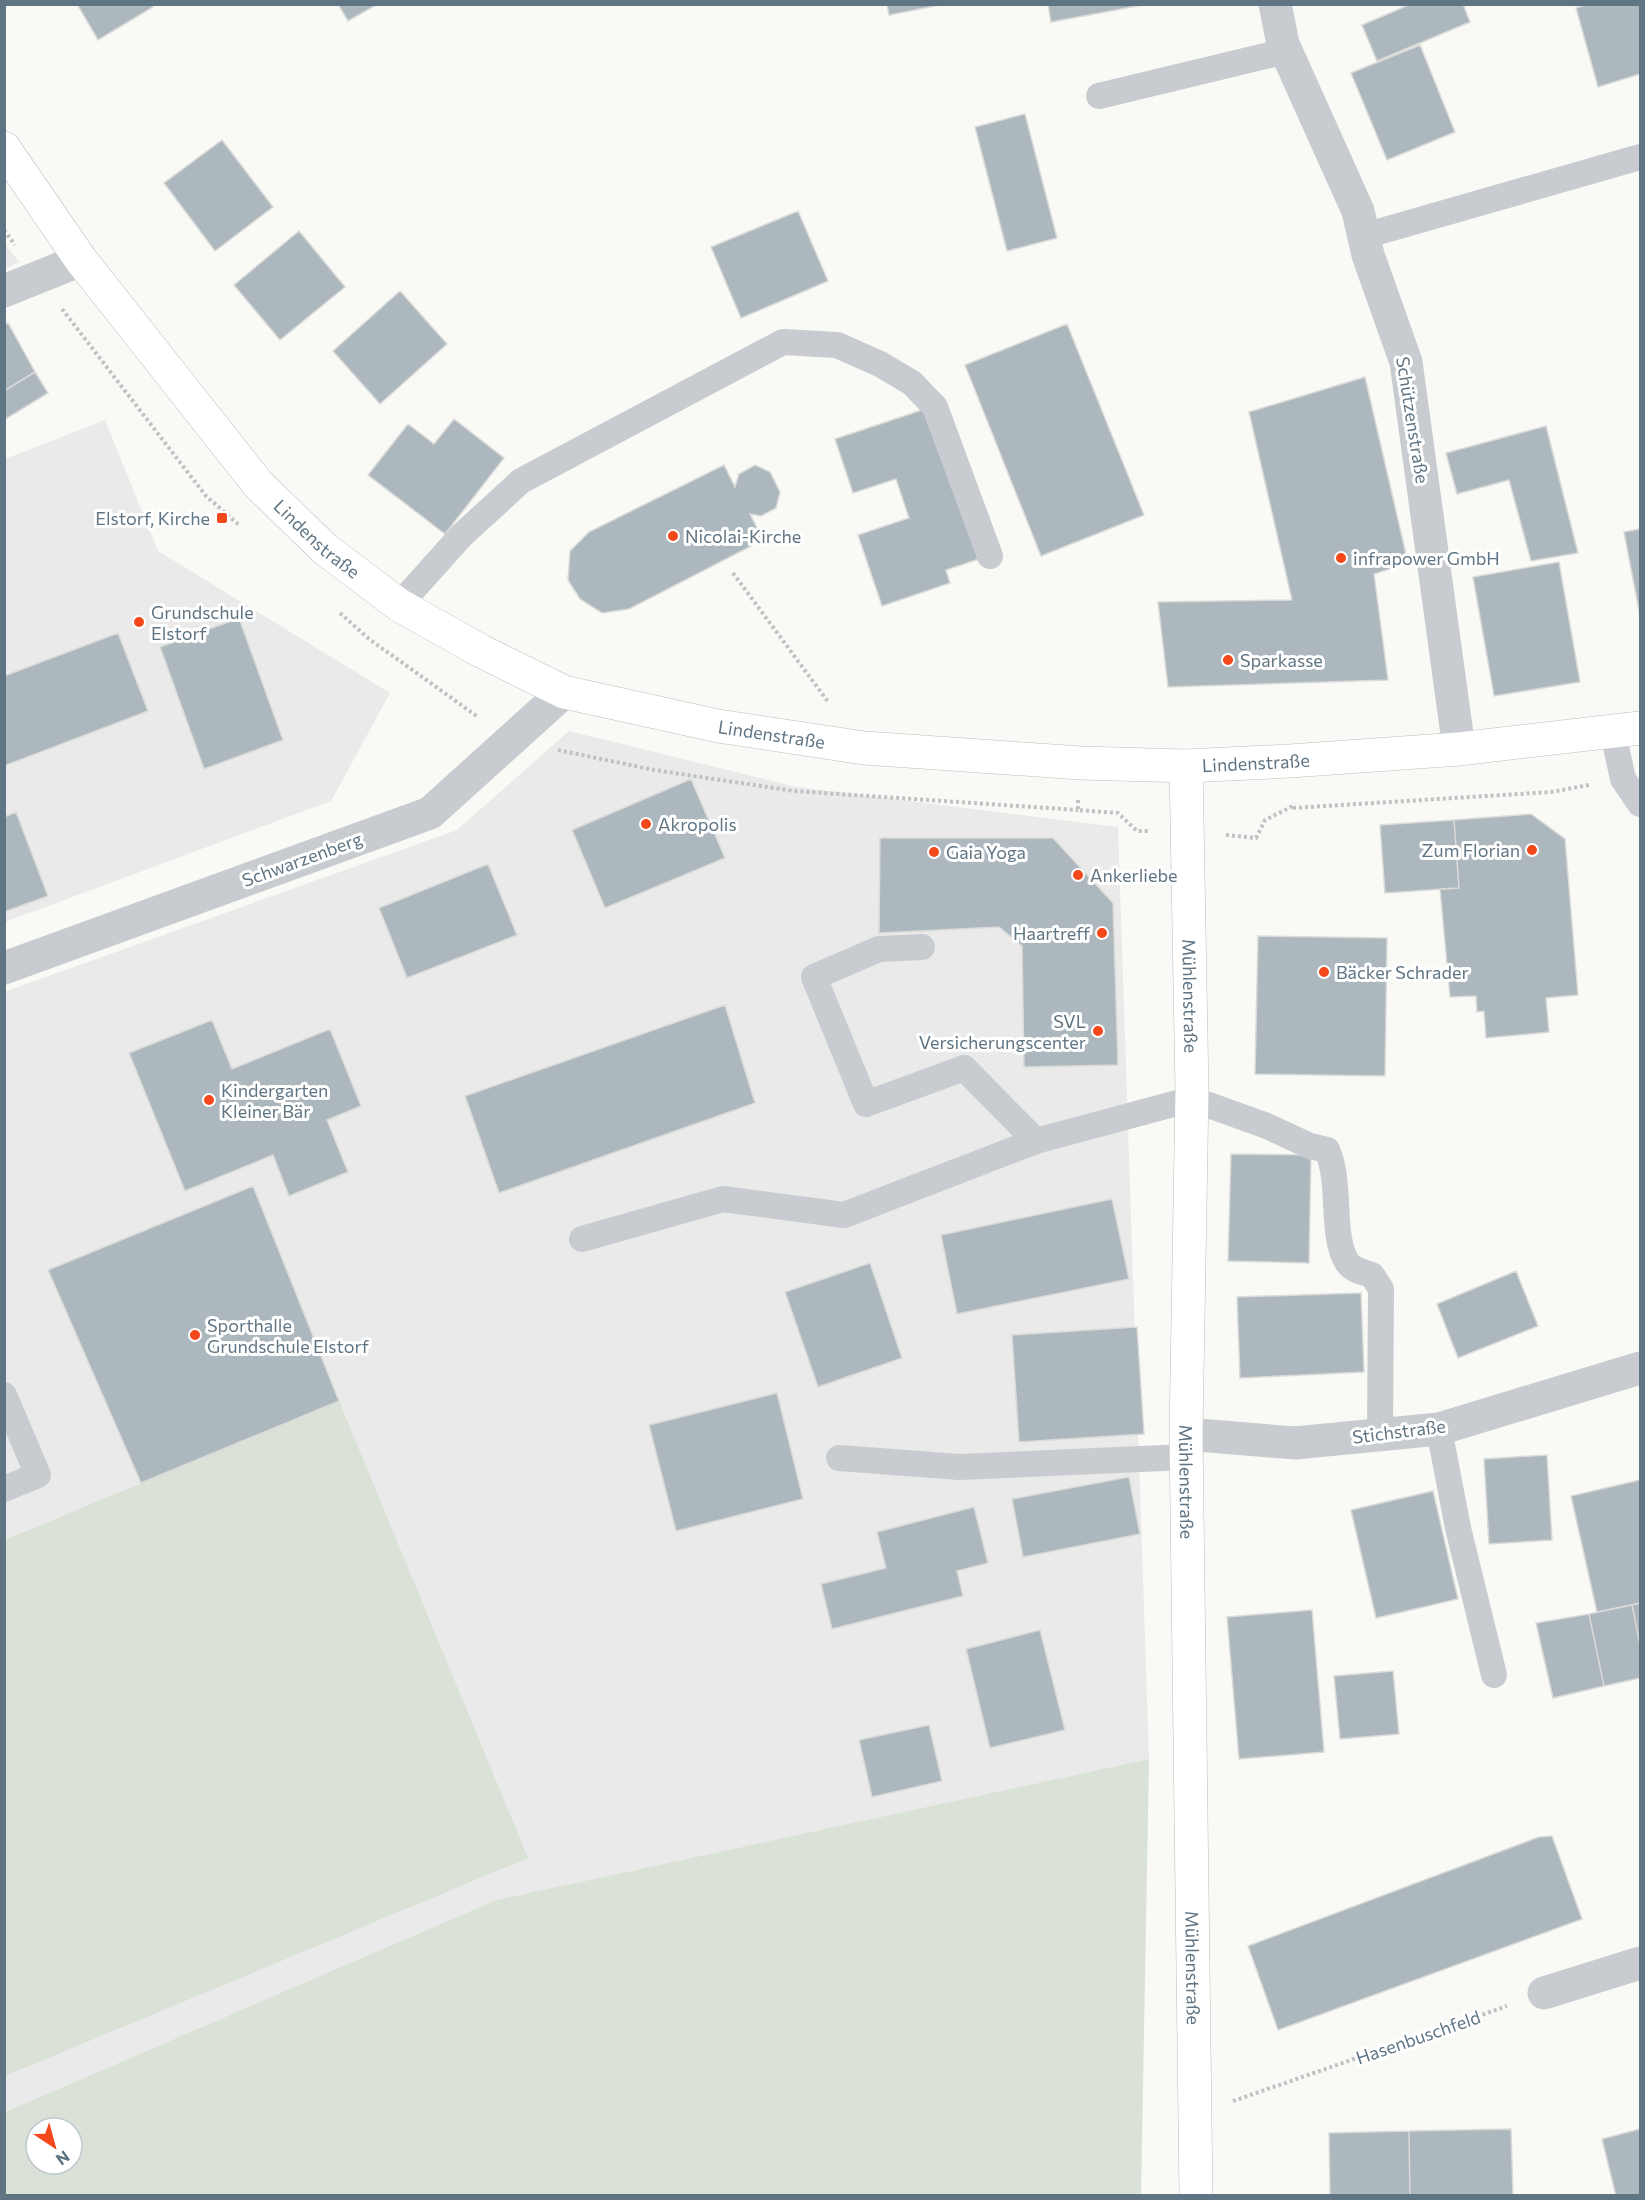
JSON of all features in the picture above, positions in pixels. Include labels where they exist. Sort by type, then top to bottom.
[{"type":"main road","name":"Lindenstraße","points":[[4,148],[81,260],[258,484],[325,549],[399,605],[481,651],[564,692],[718,726],[864,748],[1081,763],[1186,766],[1459,749],[1627,731]]},
{"type":"main road","name":"Mühlenstraße","points":[[1186,766],[1192,1099],[1186,1445],[1197,2114],[1196,2196]]},
{"type":"street","name":"Schützenstraße","points":[[1275,4],[1286,51],[1358,212],[1409,379],[1459,749]]},
{"type":"street","points":[[4,291],[81,260]]},
{"type":"street","name":"Schwarzenberg","points":[[4,968],[430,813],[564,692]]},
{"type":"street","name":"Stichstraße","points":[[1186,1445],[1295,1443],[1438,1430],[1641,1368]]},
{"type":"street","points":[[1544,1993],[1641,1963]]},
{"type":"lane","points":[[1099,96],[1286,51]]},
{"type":"lane","points":[[1364,236],[1641,157]]},
{"type":"lane","points":[[399,605],[461,536],[521,481],[783,342],[837,345],[880,364],[912,383],[935,407],[990,556]]},
{"type":"lane","points":[[1627,731],[1623,779],[1641,804]]},
{"type":"lane","points":[[922,947],[879,949],[814,977],[866,1104],[964,1068],[1036,1141]]},
{"type":"lane","points":[[582,1239],[723,1199],[844,1215],[1036,1141],[1192,1099],[1327,1150],[1334,1165],[1341,1243],[1347,1262],[1355,1270],[1372,1275],[1381,1289],[1380,1435]]},
{"type":"lane","points":[[4,1395],[39,1475],[4,1489]]},
{"type":"lane","points":[[1438,1430],[1458,1528],[1494,1675]]},
{"type":"lane","points":[[839,1458],[959,1467],[1186,1445]]},
{"type":"path","points":[[733,573],[864,748]]},
{"type":"path","points":[[1293,808],[1551,792],[1623,779]]},
{"type":"path","name":"Hasenbuschfeld","points":[[1197,2114],[1544,1993]]},
{"type":"shaded area","points":[[4,243],[19,262],[5,269],[4,269]]},
{"type":"shaded area","name":"Grundschule Elstorf","points":[[105,420],[158,551],[390,693],[331,801],[5,922],[5,459]]},
{"type":"shaded area","points":[[569,731],[797,787],[1118,827],[1149,1759],[496,1900],[5,2112],[4,992],[457,830]]},
{"type":"shaded area","points":[[339,1401],[528,1858],[5,2076],[5,1540]]},
{"type":"shaded area","points":[[1149,1759],[1141,2195],[5,2195],[5,2112],[496,1900]]},
{"type":"building","points":[[77,4],[151,4],[153,7],[98,40]]},
{"type":"building","points":[[338,4],[378,4],[348,21]]},
{"type":"building","points":[[887,4],[945,4],[889,15]]},
{"type":"building","points":[[1048,4],[1148,4],[1051,22]]},
{"type":"building","points":[[1411,4],[1463,4],[1470,22],[1377,61],[1362,25]]},
{"type":"building","points":[[1589,4],[1640,4],[1640,74],[1598,87],[1576,8]]},
{"type":"building","points":[[1420,45],[1455,132],[1387,160],[1351,73]]},
{"type":"building","points":[[1025,114],[1057,238],[1007,251],[975,127]]},
{"type":"building","points":[[222,140],[273,207],[215,251],[164,183]]},
{"type":"building","points":[[798,211],[828,281],[741,318],[711,247]]},
{"type":"building","points":[[299,231],[345,287],[280,340],[234,285]]},
{"type":"building","points":[[400,291],[447,344],[380,404],[333,351]]},
{"type":"building","points":[[8,323],[35,372],[4,391],[4,325]]},
{"type":"building","points":[[1067,324],[1144,515],[1041,556],[965,365]]},
{"type":"building","points":[[35,372],[48,393],[4,420],[4,391]]},
{"type":"building","points":[[1365,377],[1408,563],[1374,574],[1388,680],[1168,687],[1158,602],[1292,600],[1249,412]]},
{"type":"building","points":[[928,408],[979,559],[946,570],[950,583],[882,606],[858,535],[909,518],[896,479],[853,493],[835,439]]},
{"type":"building","points":[[454,419],[504,458],[445,534],[368,475],[408,424],[434,444]]},
{"type":"building","points":[[1546,426],[1578,553],[1531,561],[1509,480],[1457,494],[1446,453]]},
{"type":"building","name":"Nicolai-Kirche","points":[[724,465],[735,487],[739,474],[755,465],[770,472],[780,492],[776,508],[761,516],[750,514],[763,540],[629,609],[602,613],[580,599],[568,580],[570,551],[589,532]]},
{"type":"building","points":[[1640,529],[1640,616],[1624,532]]},
{"type":"building","points":[[1559,562],[1580,682],[1494,696],[1473,577]]},
{"type":"building","points":[[239,618],[283,740],[204,769],[160,647]]},
{"type":"building","points":[[118,633],[148,711],[4,766],[4,676]]},
{"type":"building","points":[[691,779],[725,858],[605,908],[572,830]]},
{"type":"building","points":[[16,812],[48,896],[4,912],[4,817]]},
{"type":"building","points":[[1531,814],[1565,839],[1578,995],[1546,998],[1549,1032],[1486,1038],[1484,1011],[1477,1012],[1476,996],[1450,997],[1440,889],[1459,888],[1454,820]]},
{"type":"building","points":[[1454,820],[1459,888],[1385,893],[1380,825]]},
{"type":"building","points":[[880,838],[1053,838],[1113,903],[1118,1065],[1024,1067],[1022,946],[999,927],[879,933]]},
{"type":"building","points":[[488,864],[517,935],[407,978],[379,908]]},
{"type":"building","points":[[1258,936],[1387,938],[1385,1076],[1255,1074]]},
{"type":"building","points":[[725,1005],[755,1103],[499,1193],[465,1096]]},
{"type":"building","points":[[212,1020],[232,1069],[330,1029],[361,1106],[327,1120],[348,1172],[289,1196],[273,1155],[185,1191],[129,1053]]},
{"type":"building","points":[[1231,1154],[1311,1155],[1309,1263],[1228,1261]]},
{"type":"building","name":"Sporthalle Grundschule Elstorf","points":[[253,1186],[339,1401],[141,1483],[48,1270]]},
{"type":"building","points":[[1112,1199],[1129,1279],[957,1314],[941,1235]]},
{"type":"building","points":[[870,1263],[902,1358],[818,1387],[785,1292]]},
{"type":"building","points":[[1516,1271],[1538,1326],[1458,1358],[1437,1304]]},
{"type":"building","points":[[1361,1293],[1364,1372],[1240,1378],[1237,1297]]},
{"type":"building","points":[[1137,1327],[1144,1434],[1019,1442],[1012,1335]]},
{"type":"building","points":[[777,1393],[803,1499],[676,1531],[649,1425]]},
{"type":"building","points":[[1547,1455],[1552,1540],[1489,1544],[1484,1459]]},
{"type":"building","points":[[1129,1477],[1140,1534],[1023,1557],[1012,1499]]},
{"type":"building","points":[[1640,1480],[1640,1603],[1597,1612],[1571,1496]]},
{"type":"building","points":[[1433,1491],[1458,1599],[1376,1618],[1351,1510]]},
{"type":"building","points":[[974,1507],[988,1563],[957,1571],[963,1596],[832,1629],[821,1584],[886,1568],[877,1532]]},
{"type":"building","points":[[1640,1603],[1640,1645],[1632,1605]]},
{"type":"building","points":[[1632,1605],[1640,1645],[1640,1678],[1604,1686],[1589,1614]]},
{"type":"building","points":[[1312,1610],[1324,1752],[1239,1759],[1227,1617]]},
{"type":"building","points":[[1589,1614],[1604,1686],[1553,1698],[1536,1623]]},
{"type":"building","points":[[1040,1630],[1065,1730],[990,1748],[966,1649]]},
{"type":"building","points":[[1393,1671],[1399,1734],[1340,1739],[1334,1676]]},
{"type":"building","points":[[929,1725],[942,1781],[872,1797],[859,1740]]},
{"type":"building","points":[[1552,1836],[1582,1919],[1278,2030],[1248,1946],[1539,1837]]},
{"type":"building","points":[[1511,2129],[1513,2196],[1410,2196],[1409,2131]]},
{"type":"building","points":[[1640,2129],[1640,2196],[1616,2196],[1602,2139]]},
{"type":"building","points":[[1409,2131],[1410,2196],[1330,2196],[1329,2133]]},
{"type":"place","name":"Elstorf, Kirche","points":[[222,518]]},
{"type":"place","name":"Nicolai-Kirche","points":[[673,536]]},
{"type":"place","name":"infrapower GmbH","points":[[1341,558]]},
{"type":"place","name":"Grundschule Elstorf","points":[[139,622]]},
{"type":"place","name":"Sparkasse","points":[[1228,660]]},
{"type":"place","name":"Akropolis","points":[[646,824]]},
{"type":"place","name":"Zum Florian","points":[[1532,850]]},
{"type":"place","name":"Gaia Yoga","points":[[934,852]]},
{"type":"place","name":"Ankerliebe","points":[[1078,875]]},
{"type":"place","name":"Haartreff","points":[[1102,933]]},
{"type":"place","name":"Bäcker Schrader","points":[[1324,972]]},
{"type":"place","name":"SVL Versicherungscenter","points":[[1098,1031]]},
{"type":"place","name":"Kindergarten Kleiner Bär","points":[[209,1100]]},
{"type":"place","name":"Sporthalle Grundschule Elstorf","points":[[195,1335]]}]
